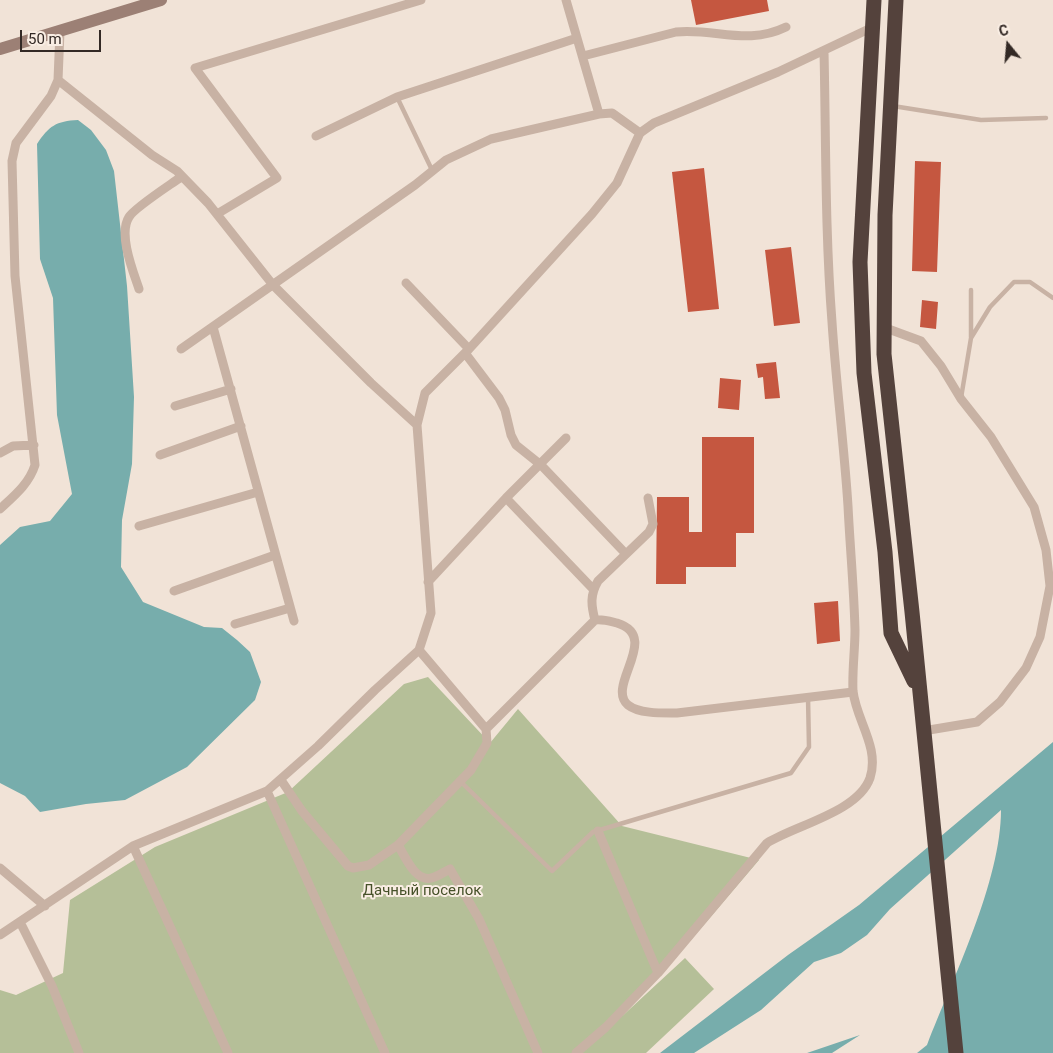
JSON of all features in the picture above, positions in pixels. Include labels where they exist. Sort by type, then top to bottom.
[{"type":"highway","points":[[874,0],[871,28],[860,262],[864,373],[885,552],[891,633],[919,691]]},
{"type":"highway","points":[[896,0],[885,215],[884,354],[956,1053]]},
{"type":"highway","points":[[863,178],[871,191],[876,192],[885,188],[888,178]]},
{"type":"highway","points":[[862,213],[872,204],[883,207],[885,215]]},
{"type":"main road","points":[[0,49],[161,0]]},
{"type":"street","points":[[216,214],[277,178],[195,68],[421,0]]},
{"type":"street","points":[[566,0],[599,114]]},
{"type":"street","points":[[583,56],[676,32],[689,31],[734,37],[752,37],[765,36],[786,27]]},
{"type":"street","points":[[0,935],[133,846],[267,792],[419,650],[431,613],[418,425],[425,393],[467,351],[617,183],[640,133],[654,123],[778,72],[871,28]]},
{"type":"street","points":[[0,509],[21,489],[32,474],[35,465],[14,276],[12,161],[16,143],[51,96],[58,80],[60,31]]},
{"type":"street","points":[[316,136],[397,97],[577,38]]},
{"type":"street","points":[[576,1053],[606,1027],[658,972],[767,843],[784,832],[835,811],[860,794],[869,779],[873,764],[870,745],[853,692],[855,632],[845,456],[832,320],[824,51]]},
{"type":"street","points":[[58,80],[152,155],[177,171],[216,214],[273,285],[371,383],[418,425]]},
{"type":"street","points":[[181,349],[415,185],[446,160],[491,139],[599,114],[612,113],[640,133]]},
{"type":"street","points":[[139,289],[130,260],[124,230],[129,216],[181,177]]},
{"type":"street","points":[[406,283],[467,351],[499,398],[505,410],[511,436],[516,444],[541,465],[626,554]]},
{"type":"street","points":[[213,327],[294,621]]},
{"type":"street","points":[[884,327],[921,341],[961,399],[991,437],[1034,507],[1046,550],[1050,586],[1040,637],[1026,668],[1000,702],[978,722],[923,731]]},
{"type":"street","points":[[175,406],[231,389]]},
{"type":"street","points":[[160,455],[241,426]]},
{"type":"street","points":[[428,582],[506,498],[566,438]]},
{"type":"street","points":[[0,445],[34,445]]},
{"type":"street","points":[[0,453],[13,446]]},
{"type":"street","points":[[139,526],[258,492]]},
{"type":"street","points":[[506,498],[593,589]]},
{"type":"street","points":[[595,620],[591,603],[593,589],[649,532],[653,524],[648,498]]},
{"type":"street","points":[[174,591],[275,555]]},
{"type":"street","points":[[234,624],[290,608]]},
{"type":"street","points":[[486,729],[595,620],[602,619],[624,625],[634,637],[636,646],[622,691],[625,701],[634,708],[659,713],[677,713],[853,692]]},
{"type":"street","points":[[281,780],[302,811],[348,866],[353,868],[369,865],[398,845],[460,781],[483,752],[487,743],[486,729],[419,650]]},
{"type":"street","points":[[267,792],[385,1053]]},
{"type":"street","points":[[598,831],[658,972]]},
{"type":"street","points":[[398,845],[414,872],[423,877],[430,879],[450,870],[479,919],[538,1053]]},
{"type":"street","points":[[133,846],[228,1053]]},
{"type":"street","points":[[0,868],[45,906]]},
{"type":"street","points":[[20,922],[52,986],[79,1053]]},
{"type":"lane","points":[[397,97],[432,170]]},
{"type":"lane","points":[[891,105],[981,120],[1046,118]]},
{"type":"lane","points":[[971,338],[990,307],[1014,282],[1030,282],[1053,298]]},
{"type":"lane","points":[[961,399],[971,338],[971,290]]},
{"type":"lane","points":[[460,781],[552,871],[594,832],[791,773],[809,747],[808,698]]},
{"type":"green space","name":"Дачный поселок","points":[[428,677],[490,743],[518,709],[622,826],[759,860],[662,974],[619,1019],[685,958],[714,989],[646,1053],[0,1053],[0,990],[16,995],[63,973],[70,900],[155,847],[288,792],[404,684]]},
{"type":"water","points":[[78,120],[91,130],[106,150],[114,171],[127,286],[134,397],[132,464],[122,520],[121,567],[143,602],[204,627],[222,628],[237,640],[250,652],[261,682],[255,700],[187,767],[125,800],[40,812],[25,796],[0,783],[0,545],[20,527],[50,521],[72,494],[57,415],[53,298],[40,259],[37,144],[49,129],[59,123]]},
{"type":"water","points":[[1053,742],[1053,1053],[917,1053],[927,1045],[974,929],[993,867],[999,838],[1001,810],[890,909],[867,935],[841,953],[814,962],[761,1010],[694,1053],[660,1053],[788,955],[859,905]]},
{"type":"water","points":[[860,1035],[832,1053],[807,1053]]},
{"type":"building","points":[[691,0],[767,0],[769,11],[696,25]]},
{"type":"building","points":[[915,161],[941,162],[937,272],[912,271]]},
{"type":"building","points":[[704,168],[719,309],[688,312],[672,172]]},
{"type":"building","points":[[791,247],[800,323],[774,326],[765,250]]},
{"type":"building","points":[[922,300],[938,302],[936,329],[920,327]]},
{"type":"building","points":[[776,362],[780,398],[765,399],[763,377],[758,378],[756,364]]},
{"type":"building","points":[[720,378],[741,380],[739,410],[718,408]]},
{"type":"building","points":[[702,437],[754,437],[754,533],[736,533],[736,567],[686,567],[686,584],[656,584],[657,497],[689,497],[689,532],[702,532]]},
{"type":"building","points":[[838,601],[840,641],[817,644],[814,603]]}]
